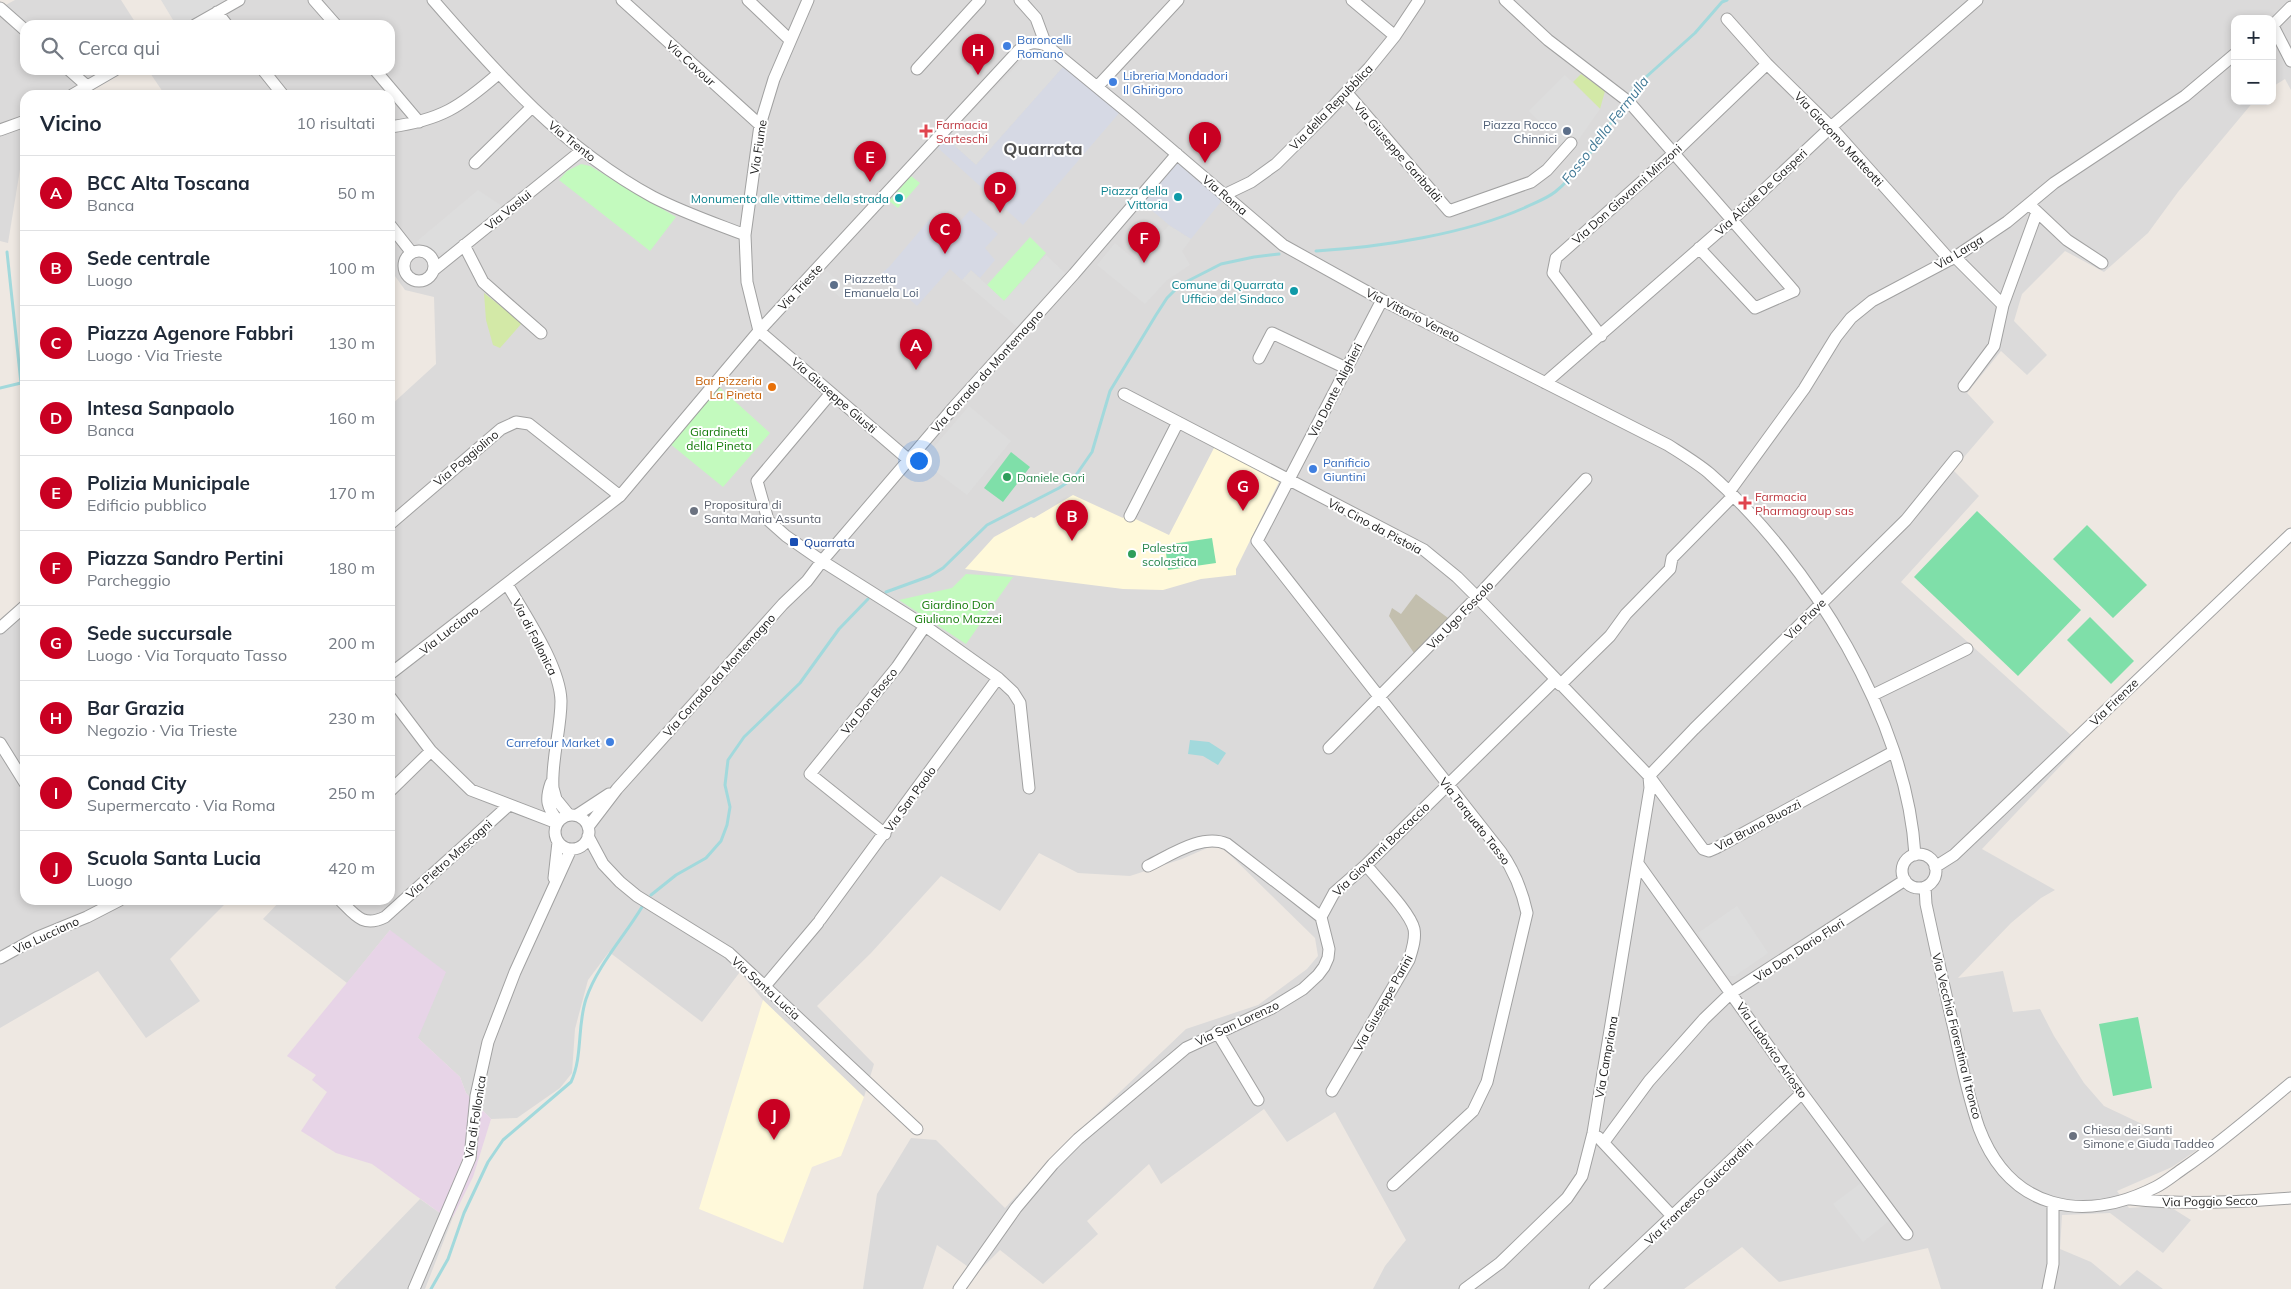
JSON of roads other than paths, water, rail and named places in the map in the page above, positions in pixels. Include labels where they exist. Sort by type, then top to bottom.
[{"type":"street","points":[[203,20],[239,0]]},
{"type":"street","points":[[314,0],[332,20]]},
{"type":"street","name":"Via Trento","points":[[433,0],[498,74],[581,151],[655,198],[745,235]]},
{"type":"street","name":"Via Cavour","points":[[622,0],[760,125]]},
{"type":"street","name":"Via Fiume","points":[[759,331],[747,282],[745,235],[760,125],[774,79],[808,0]]},
{"type":"street","points":[[917,69],[980,0]]},
{"type":"street","points":[[1020,0],[1036,18],[1046,45],[1097,87],[1178,0]]},
{"type":"street","points":[[1352,0],[1395,36]]},
{"type":"street","name":"Via della Repubblica","points":[[1224,195],[1251,182],[1276,164],[1347,93],[1395,36],[1419,0]]},
{"type":"street","points":[[1504,0],[1548,40],[1621,94],[1641,114],[1733,218],[1794,291],[1755,308],[1700,248]]},
{"type":"street","name":"Via Alcide De Gasperi","points":[[1545,383],[1601,336],[1831,127],[1977,0]]},
{"type":"street","points":[[750,1],[790,40]]},
{"type":"street","points":[[0,8],[20,26]]},
{"type":"street","points":[[2276,22],[2289,9]]},
{"type":"street","points":[[217,12],[223,20]]},
{"type":"street","name":"Via Giacomo Matteotti","points":[[1727,19],[1767,64],[1831,127],[1952,258],[2003,305]]},
{"type":"street","points":[[2276,33],[2291,61]]},
{"type":"street","name":"Via Trieste","points":[[507,584],[620,496],[759,331],[1019,50],[1031,42],[1046,45]]},
{"type":"street","name":"Via Larga","points":[[1558,682],[1610,636],[1626,614],[1670,569],[1672,558],[1731,494],[1804,389],[1836,337],[1851,318],[1872,301],[1952,258],[2032,208],[2054,183],[2185,96],[2231,57]]},
{"type":"street","name":"Via Don Giovanni Minzoni","points":[[1601,336],[1553,273],[1556,258],[1674,152],[1767,64]]},
{"type":"street","points":[[395,126],[439,116],[469,100],[498,74]]},
{"type":"street","points":[[75,75],[87,86]]},
{"type":"street","points":[[80,90],[106,75]]},
{"type":"street","points":[[267,75],[279,90]]},
{"type":"street","points":[[379,75],[392,90]]},
{"type":"street","name":"Via Roma","points":[[1097,87],[1283,245]]},
{"type":"street","name":"Via Giuseppe Garibaldi","points":[[1347,93],[1449,210],[1531,182],[1548,170],[1571,143]]},
{"type":"street","points":[[395,94],[419,122]]},
{"type":"street","points":[[475,163],[532,107]]},
{"type":"street","points":[[0,130],[20,123]]},
{"type":"street","name":"Via Vaslui","points":[[435,269],[581,151]]},
{"type":"street","name":"Via Corrado da Montemagno","points":[[588,832],[616,789],[783,604],[807,581],[909,460],[1177,154]]},
{"type":"street","points":[[1964,386],[1994,346],[2003,305],[2032,208],[2067,240],[2102,263]]},
{"type":"street","points":[[395,231],[412,253]]},
{"type":"street","points":[[464,245],[483,282],[542,333]]},
{"type":"street","name":"Via Vittorio Veneto","points":[[1283,245],[1382,300],[1545,383]]},
{"type":"street","points":[[422,251],[427,253],[434,261],[435,269],[425,280],[420,282],[412,280],[407,276],[404,265],[408,256],[412,253],[422,251]]},
{"type":"street","name":"Via Dante Alighieri","points":[[1288,480],[1382,300]]},
{"type":"street","name":"Via Giuseppe Giusti","points":[[759,331],[909,460]]},
{"type":"street","points":[[1259,358],[1272,333],[1346,368]]},
{"type":"street","points":[[1545,383],[1668,445],[1707,472],[1731,494],[1776,542],[1821,604],[1873,695],[1910,808],[1915,855]]},
{"type":"street","points":[[831,393],[757,481],[768,520],[822,561],[925,626],[998,678],[1013,692],[1020,703],[1029,788]]},
{"type":"street","name":"Via Cino da Pistoia","points":[[1124,394],[1424,550],[1457,577],[1477,597],[1649,776]]},
{"type":"street","name":"Via Poggiolino","points":[[395,520],[501,429],[516,422],[529,424],[620,496]]},
{"type":"street","points":[[1130,516],[1178,422]]},
{"type":"street","name":"Via Piave","points":[[1649,776],[1906,520],[1957,457]]},
{"type":"street","name":"Via Ugo Foscolo","points":[[1329,748],[1477,597],[1586,479]]},
{"type":"street","name":"Via Torquato Tasso","points":[[1288,480],[1257,541],[1513,869],[1522,891],[1527,913],[1487,1082],[1478,1104],[1467,1118],[1393,1185]]},
{"type":"street","name":"Via Firenze","points":[[1935,867],[1954,855],[2291,534]]},
{"type":"street","name":"Via Lucciano","points":[[395,670],[507,584]]},
{"type":"street","name":"Via di Follonica","points":[[507,584],[540,641],[557,678],[561,699],[560,718],[552,781],[546,801],[558,822]]},
{"type":"street","points":[[0,628],[20,610]]},
{"type":"street","name":"Via Don Bosco","points":[[885,834],[810,774],[897,666],[925,626]]},
{"type":"street","points":[[1873,695],[1967,649]]},
{"type":"street","name":"Via San Paolo","points":[[765,986],[819,922],[998,678]]},
{"type":"street","name":"Via Giovanni Boccaccio","points":[[1321,917],[1334,893],[1366,865],[1446,785],[1558,682]]},
{"type":"street","points":[[395,704],[431,751],[471,790],[508,806],[558,822],[573,815],[584,820],[588,832],[576,848],[565,848],[558,842],[554,832],[558,822]]},
{"type":"street","points":[[0,743],[20,775]]},
{"type":"street","points":[[395,786],[431,751]]},
{"type":"street","name":"Via Bruno Buozzi","points":[[1649,776],[1703,849],[1709,851],[1893,752]]},
{"type":"street","name":"Via Campriana","points":[[1465,1289],[1500,1264],[1567,1198],[1582,1176],[1593,1133],[1638,865],[1650,788],[1649,776]]},
{"type":"street","name":"Via di Follonica","points":[[552,781],[554,796],[573,815]]},
{"type":"street","name":"Via Corrado da Montemagno","points":[[573,815],[616,789]]},
{"type":"street","name":"Via Pietro Mascagni","points":[[345,905],[358,918],[367,922],[376,922],[385,917],[508,806]]},
{"type":"street","name":"Via Santa Lucia","points":[[588,832],[603,864]]},
{"type":"street","points":[[1148,866],[1194,844],[1218,840],[1227,844],[1321,917]]},
{"type":"street","name":"Via di Follonica","points":[[553,887],[558,842]]},
{"type":"street","name":"Via di Follonica","points":[[414,1289],[470,1158],[476,1096],[488,1042],[515,972],[535,931],[553,887],[576,848]]},
{"type":"street","name":"Via Santa Lucia","points":[[576,848],[603,864],[632,892],[721,948],[765,986],[916,1129]]},
{"type":"street","points":[[1915,855],[1924,856],[1931,860],[1935,867],[1933,882],[1925,887],[1913,887],[1905,880],[1902,873],[1904,864],[1915,855]]},
{"type":"street","name":"Via Giuseppe Parini","points":[[1332,1091],[1409,960],[1414,945],[1414,929],[1409,918],[1366,865]]},
{"type":"street","name":"Via Ludovico Ariosto","points":[[1638,865],[1802,1093],[1907,1234]]},
{"type":"street","name":"Via Don Dario Flori","points":[[1604,1142],[1649,1081],[1704,1019],[1731,993],[1905,880]]},
{"type":"street","name":"Via Vecchia Fiorentina II tronco","points":[[1925,887],[1926,904],[1968,1093],[1980,1130],[1992,1155],[2007,1175],[2038,1198],[2053,1204],[2080,1207],[2105,1206],[2129,1199],[2157,1186],[2202,1156],[2291,1083]]},
{"type":"street","name":"Via Lucciano","points":[[0,958],[38,937],[106,905]]},
{"type":"street","name":"Via San Lorenzo","points":[[959,1289],[1011,1216],[1053,1164],[1078,1139],[1186,1048],[1272,1008],[1302,989],[1318,975],[1328,958],[1329,949],[1321,917]]},
{"type":"street","points":[[1217,1032],[1258,1100]]},
{"type":"street","name":"Via Francesco Guicciardini","points":[[1595,1289],[1802,1093]]},
{"type":"street","points":[[1593,1133],[1604,1142],[1673,1217]]},
{"type":"street","name":"Via Poggio Secco","points":[[2129,1199],[2156,1202],[2204,1202],[2291,1198]]},
{"type":"street","points":[[2048,1289],[2053,1264],[2053,1204]]},
{"type":"water","points":[[1190,740],[1209,742],[1226,753],[1218,765],[1203,756],[1188,754]]},
{"type":"waterway","name":"Fosso della Fermulla","points":[[1628,97],[1636,86],[1695,33],[1722,2],[1727,0]]},
{"type":"waterway","name":"Fosso della Fermulla","points":[[1316,251],[1368,246],[1450,232],[1501,217],[1540,201],[1555,192],[1575,172],[1593,150],[1625,102]]},
{"type":"waterway","points":[[7,252],[20,374]]},
{"type":"waterway","name":"Fosso della Fermulla","points":[[886,592],[930,576],[943,568],[987,525],[1059,488],[1074,478],[1092,452],[1110,391],[1167,298],[1180,285],[1221,264],[1279,254]]},
{"type":"waterway","points":[[0,388],[20,383]]},
{"type":"waterway","name":"Fosso della Fermulla","points":[[651,895],[676,875],[706,858],[721,841],[727,825],[730,807],[725,785],[728,760],[744,737],[800,683],[839,629],[868,599]]},
{"type":"waterway","name":"Fosso della Fermulla","points":[[431,1289],[448,1259],[464,1213],[488,1162],[503,1140],[571,1082],[579,1051],[583,1009],[586,999],[604,963],[642,907]]},
{"type":"place","name":"Baroncelli Romano","points":[[1007,46]]},
{"type":"place","name":"Bar Grazia","points":[[978,75]]},
{"type":"place","name":"Libreria Mondadori Il Ghirigoro","points":[[1113,82]]},
{"type":"place","name":"Farmacia Sarteschi","points":[[926,131]]},
{"type":"place","name":"Piazza Rocco Chinnici","points":[[1567,131]]},
{"type":"place","name":"Conad City","points":[[1205,163]]},
{"type":"place","name":"Polizia Municipale","points":[[870,182]]},
{"type":"place","name":"Piazza della Vittoria","points":[[1178,197]]},
{"type":"place","name":"Monumento alle vittime della strada","points":[[899,198]]},
{"type":"place","name":"Intesa Sanpaolo","points":[[1000,213]]},
{"type":"place","name":"Piazza Agenore Fabbri","points":[[945,254]]},
{"type":"place","name":"Piazza Sandro Pertini","points":[[1144,263]]},
{"type":"place","name":"Piazzetta Emanuela Loi","points":[[834,285]]},
{"type":"place","name":"Comune di Quarrata Ufficio del Sindaco","points":[[1294,291]]},
{"type":"place","name":"BCC Alta Toscana","points":[[916,370]]},
{"type":"place","name":"Bar Pizzeria La Pineta","points":[[772,387]]},
{"type":"place","name":"Panificio Giuntini","points":[[1313,469]]},
{"type":"place","name":"Daniele Gori","points":[[1007,477]]},
{"type":"place","name":"Farmacia Pharmagroup sas","points":[[1745,503]]},
{"type":"place","name":"Propositura di Santa Maria Assunta","points":[[694,511]]},
{"type":"place","name":"Sede succursale","points":[[1243,511]]},
{"type":"place","name":"Sede centrale","points":[[1072,541]]},
{"type":"place","name":"Quarrata","points":[[794,542]]},
{"type":"place","name":"Palestra scolastica","points":[[1132,554]]},
{"type":"place","name":"Carrefour Market","points":[[610,742]]},
{"type":"place","name":"Chiesa dei Santi Simone e Giuda Taddeo","points":[[2073,1136]]},
{"type":"place","name":"Scuola Santa Lucia","points":[[774,1140]]},
{"type":"district","name":"Quarrata","points":[[1043,148]]},
{"type":"park label","name":"Giardinetti della Pineta","points":[[719,438]]},
{"type":"park label","name":"Giardino Don Giuliano Mazzei","points":[[958,611]]}]
